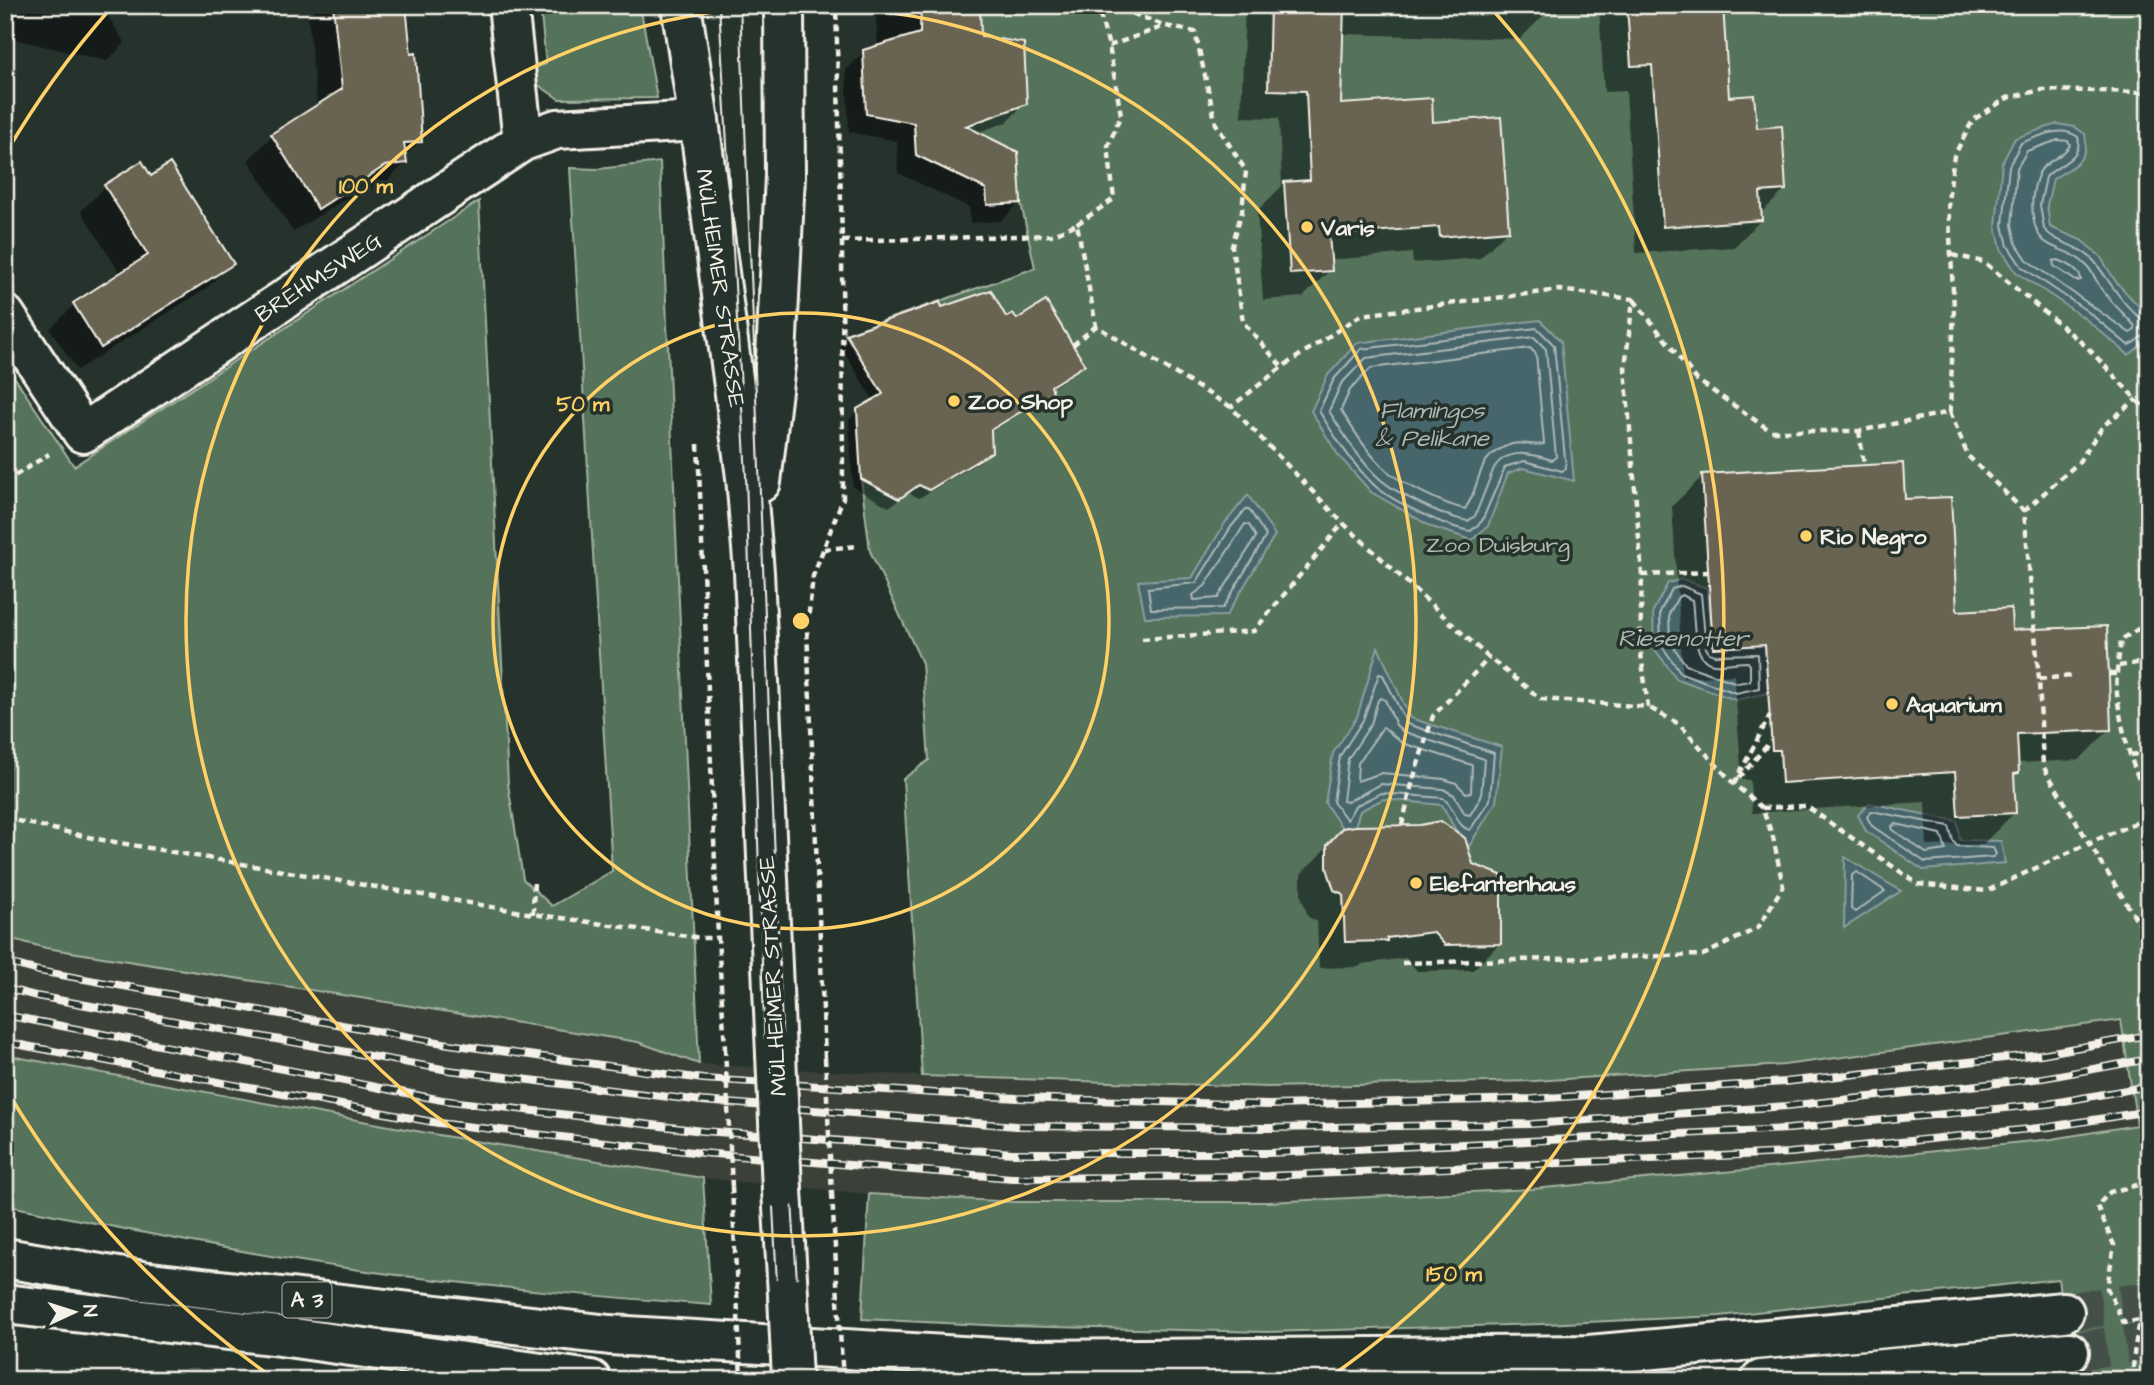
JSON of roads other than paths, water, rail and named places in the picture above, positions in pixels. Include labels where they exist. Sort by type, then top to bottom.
[{"type":"main road","points":[[508,5],[523,141]]},
{"type":"main road","name":"MÜLHEIMER STRASSE","points":[[681,5],[746,477],[754,572],[792,1380]]},
{"type":"main road","name":"MÜLHEIMER STRASSE","points":[[754,572],[761,481],[776,357],[785,176],[784,5]]},
{"type":"main road","name":"BREHMSWEG","points":[[5,315],[83,433],[523,141],[557,128],[699,121]]},
{"type":"main road","name":"A 3","points":[[5,1258],[142,1281],[610,1335],[1031,1360],[1588,1355],[2064,1312]]},
{"type":"main road","name":"A 3","points":[[5,1304],[280,1336],[591,1380]]},
{"type":"main road","points":[[1761,1380],[2069,1353]]},
{"type":"water","points":[[2057,124],[2075,127],[2085,134],[2086,143],[2085,151],[2078,162],[2053,179],[2047,205],[2050,227],[2081,240],[2100,256],[2116,282],[2149,317],[2149,339],[2129,355],[2083,317],[2016,272],[2001,249],[1996,226],[2002,163],[2015,138]]},
{"type":"water","name":"Flamingos & Pelikane","points":[[1540,320],[1561,341],[1574,481],[1523,468],[1508,473],[1488,526],[1472,540],[1432,527],[1371,492],[1338,455],[1311,411],[1328,375],[1357,343]]},
{"type":"water","points":[[1248,495],[1275,535],[1226,616],[1145,617],[1138,581],[1192,578],[1225,523]]},
{"type":"water","name":"Riesenotter","points":[[1682,579],[1707,588],[1713,648],[1765,645],[1768,693],[1736,700],[1677,679],[1654,648],[1653,611],[1668,583]]},
{"type":"water","points":[[1378,647],[1410,718],[1502,747],[1496,802],[1468,848],[1465,838],[1455,829],[1442,805],[1383,799],[1360,811],[1355,826],[1342,828],[1325,803],[1333,753],[1357,717]]},
{"type":"water","points":[[1869,803],[1957,821],[1960,840],[2001,841],[2005,863],[1923,870],[1866,831],[1858,815]]},
{"type":"water","points":[[1845,857],[1901,891],[1844,928]]},
{"type":"tunnel","points":[[2064,1312],[2149,1301]]},
{"type":"tunnel","points":[[2069,1352],[2149,1341]]},
{"type":"tram line","points":[[719,5],[746,477],[765,1053],[782,1380]]},
{"type":"tram line","points":[[740,5],[783,1054],[803,1380]]},
{"type":"railway","points":[[5,962],[39,971],[449,1044],[703,1079],[1017,1098],[1269,1105],[1532,1099],[1784,1082],[2041,1054],[2149,1035]]},
{"type":"railway","points":[[5,988],[36,996],[448,1070],[702,1101],[1016,1126],[1267,1128],[1531,1124],[1787,1106],[2043,1078],[2149,1059]]},
{"type":"railway","points":[[5,1015],[442,1100],[703,1131],[1013,1153],[1268,1153],[1789,1129],[2048,1104],[2149,1086]]},
{"type":"railway","points":[[5,1042],[438,1123],[702,1153],[1012,1178],[1267,1176],[1790,1153],[2049,1127],[2149,1111]]},
{"type":"place","name":"Varis","points":[[1307,227]]},
{"type":"place","name":"Zoo Shop","points":[[954,401]]},
{"type":"place","name":"Rio Negro","points":[[1806,536]]},
{"type":"place","name":"Aquarium","points":[[1892,704]]},
{"type":"place","name":"Elefantenhaus","points":[[1416,883]]},
{"type":"park label","name":"Zoo Duisburg","points":[[1498,544]]}]
